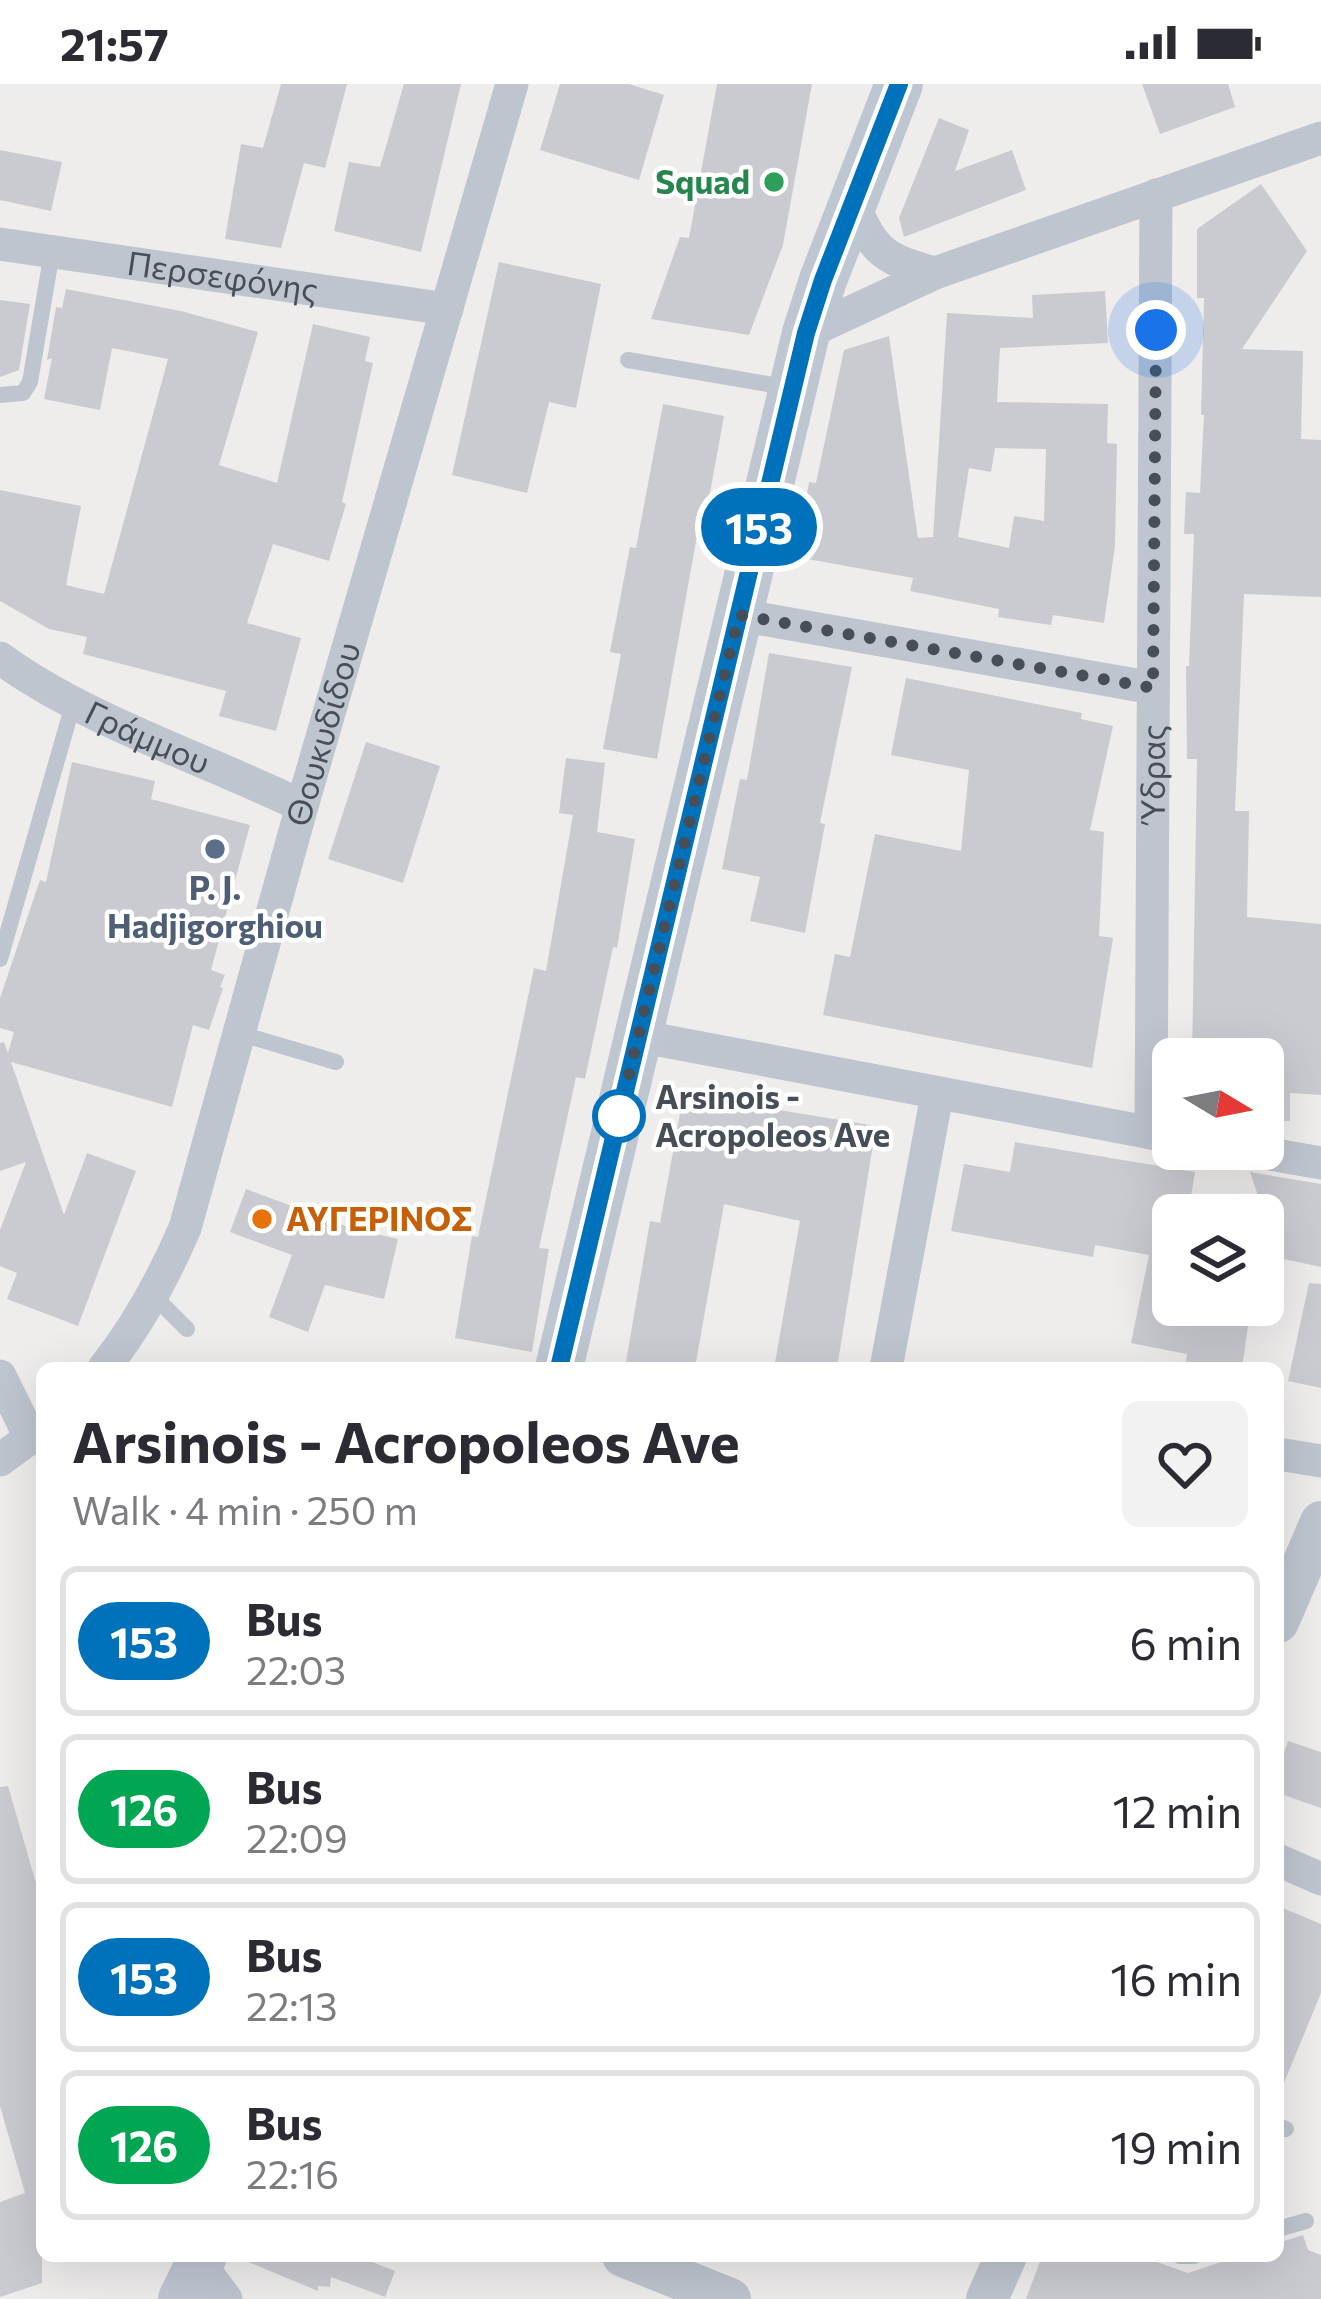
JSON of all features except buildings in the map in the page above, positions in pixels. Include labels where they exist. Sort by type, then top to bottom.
[{"type":"main road","points":[[560,1362],[806,333],[899,84]]},
{"type":"street","name":"Θουκυδίδου","points":[[108,1362],[153,1295],[184,1228],[512,84]]},
{"type":"street","points":[[806,333],[935,273],[1321,138]]},
{"type":"street","name":"Ύδρας","points":[[1156,196],[1153,688],[1160,1038]]},
{"type":"street","points":[[853,202],[877,249],[891,259],[935,273]]},
{"type":"street","name":"Περσεφόνης","points":[[0,244],[447,309]]},
{"type":"street","points":[[739,615],[1153,688]]},
{"type":"street","name":"Γράμμου","points":[[0,658],[74,700],[302,806]]},
{"type":"street","points":[[638,1036],[1152,1133]]},
{"type":"street","points":[[887,1362],[937,1095]]},
{"type":"street","points":[[1284,1157],[1321,1163]]},
{"type":"street","points":[[0,1376],[36,1434],[0,1460]]},
{"type":"street","points":[[1284,1455],[1321,1461]]},
{"type":"street","points":[[1284,1608],[1321,1522]]},
{"type":"street","points":[[1284,1863],[1321,1879]]},
{"type":"street","points":[[651,2262],[730,2299]]},
{"type":"street","points":[[988,2299],[1003,2262]]},
{"type":"lane","points":[[0,395],[23,393],[30,382],[52,252]]},
{"type":"lane","points":[[628,360],[792,388]]},
{"type":"lane","points":[[0,959],[74,700]]},
{"type":"lane","points":[[238,1034],[335,1062]]},
{"type":"lane","points":[[153,1295],[187,1329]]},
{"type":"lane","points":[[1284,2227],[1306,2221]]},
{"type":"bus line","name":"153","points":[[561,1362],[806,333],[899,84]]},
{"type":"place","name":"Squad","points":[[774,182]]},
{"type":"place","name":"P. J. Hadjigorghiou","points":[[215,849]]},
{"type":"place","name":"Arsinois - Acropoleos Ave","points":[[619,1116]]},
{"type":"place","name":"ΑΥΓΕΡΙΝΟΣ","points":[[262,1219]]},
{"type":"route","points":[[619,1116],[739,615],[1153,688],[1156,330]]}]
